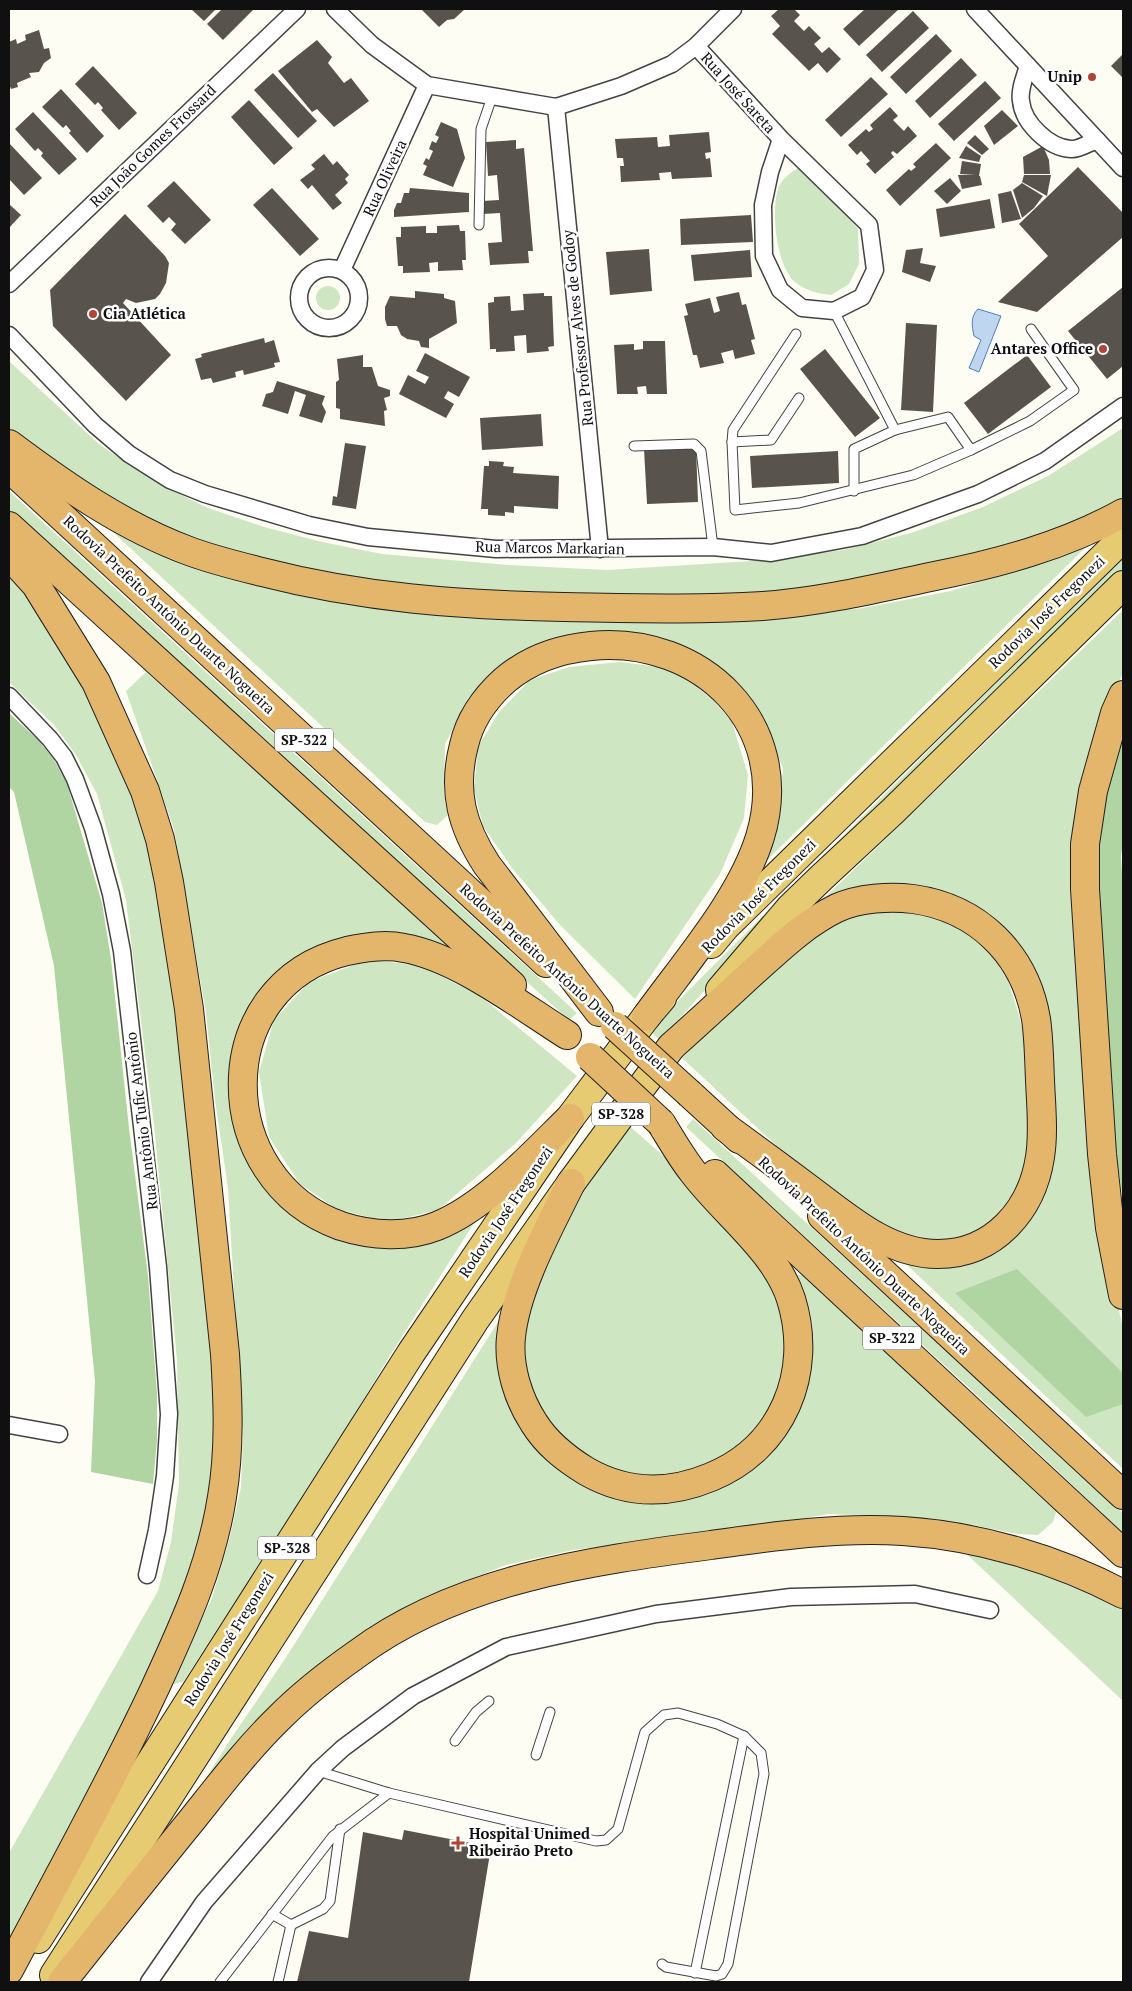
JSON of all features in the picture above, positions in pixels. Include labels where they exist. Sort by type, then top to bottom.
[{"type":"highway","points":[[9,444],[55,478],[103,508],[153,537],[192,552],[309,584],[429,602],[515,606],[693,608],[764,606],[834,597],[987,566],[1049,546],[1107,522],[1123,513]]},
{"type":"highway","name":"Rodovia Prefeito Antônio Duarte Nogueira","points":[[9,468],[1123,1495]]},
{"type":"highway","name":"SP-322","points":[[9,526],[567,1035],[1123,1553]]},
{"type":"highway","name":"Rodovia José Fregonezi","points":[[10,1982],[411,1353],[570,1118],[646,1017],[726,926],[1123,538]]},
{"type":"highway","points":[[9,555],[36,585],[96,682],[145,791],[160,839],[170,882],[189,1009],[225,1354],[228,1406],[228,1454],[222,1497],[212,1546],[199,1589],[133,1736],[9,1970]]},
{"type":"highway","name":"Rodovia José Fregonezi","points":[[49,1982],[475,1320],[570,1183],[672,1046],[790,908],[1123,585]]},
{"type":"highway","points":[[607,1019],[487,865],[475,846],[463,818],[459,782],[462,751],[470,724],[487,698],[499,685],[514,673],[544,656],[562,650],[601,645],[659,652],[692,666],[707,676],[733,699],[754,728],[764,761],[766,777],[764,822],[749,866],[729,902],[646,1017]]},
{"type":"highway","points":[[1123,695],[1115,713],[1093,791],[1085,844],[1084,889],[1102,1154],[1110,1228],[1123,1295]]},
{"type":"highway","points":[[672,1046],[806,925],[840,907],[876,899],[907,898],[939,904],[953,909],[979,924],[994,936],[1023,976],[1033,1007],[1037,1031],[1042,1121],[1040,1159],[1030,1190],[1017,1215],[999,1234],[977,1247],[955,1253],[930,1254],[898,1246],[884,1240],[852,1220],[725,1127]]},
{"type":"highway","points":[[567,1035],[485,983],[438,958],[404,948],[387,946],[355,949],[308,965],[297,973],[273,997],[258,1021],[251,1037],[246,1052],[242,1086],[246,1114],[252,1136],[268,1168],[290,1196],[302,1207],[329,1222],[361,1231],[381,1234],[412,1233],[424,1230],[438,1226],[464,1212],[523,1164],[570,1118]]},
{"type":"highway","points":[[570,1183],[540,1248],[515,1314],[511,1339],[512,1357],[514,1375],[524,1407],[542,1435],[558,1452],[576,1465],[608,1481],[629,1488],[659,1490],[694,1484],[726,1471],[756,1449],[767,1437],[784,1412],[798,1365],[799,1351],[795,1316],[791,1299],[783,1281],[759,1246],[693,1173],[661,1123]]},
{"type":"highway","points":[[62,1982],[247,1751],[281,1715],[360,1651],[398,1627],[446,1604],[492,1587],[594,1562],[800,1533],[857,1530],[905,1531],[959,1538],[1011,1550],[1064,1567],[1123,1594]]},
{"type":"street","name":"Rua João Gomes Frossard","points":[[9,284],[297,9]]},
{"type":"street","points":[[335,9],[372,45],[427,85],[556,107],[621,86],[672,64],[696,46],[733,9]]},
{"type":"street","points":[[976,9],[1123,168]]},
{"type":"street","name":"Rua José Sareta","points":[[696,46],[781,139],[870,226],[875,270],[862,296],[834,311],[802,308],[780,290],[764,256],[763,205],[770,172],[781,139]]},
{"type":"street","points":[[1028,66],[1020,98],[1023,112],[1034,128],[1054,144],[1072,150],[1097,140]]},
{"type":"street","name":"Rua Oliveira","points":[[342,270],[427,85]]},
{"type":"street","name":"Rua Professor Alves de Godoy","points":[[556,107],[600,549]]},
{"type":"street","name":"Rua Marcos Markarian","points":[[9,335],[95,425],[129,454],[170,480],[205,494],[309,525],[368,537],[496,549],[713,548],[771,553],[862,536],[978,494],[1045,461],[1123,406]]},
{"type":"street","name":"Rua Antônio Tufic Antônio","points":[[9,696],[50,739],[64,757],[75,779],[94,828],[111,894],[122,951],[158,1267],[168,1404],[165,1476],[157,1530],[147,1575]]},
{"type":"street","points":[[9,1425],[59,1434]]},
{"type":"street","points":[[149,1982],[204,1902],[318,1771],[343,1748],[413,1696],[506,1647],[656,1614],[791,1597],[915,1594],[990,1610]]},
{"type":"lane","points":[[479,225],[482,129],[492,97]]},
{"type":"lane","points":[[834,311],[895,430]]},
{"type":"lane","points":[[796,334],[733,430],[735,510],[799,503],[913,475],[972,450],[1030,421],[1074,390],[1031,329]]},
{"type":"lane","points":[[732,442],[771,440],[800,398]]},
{"type":"lane","points":[[854,491],[854,449],[895,430],[948,417],[972,450]]},
{"type":"lane","points":[[634,446],[694,444],[698,447],[713,548]]},
{"type":"lane","points":[[455,1741],[476,1712],[489,1701]]},
{"type":"lane","points":[[536,1755],[550,1712]]},
{"type":"lane","points":[[318,1771],[389,1793],[596,1841],[606,1840],[618,1829],[645,1732],[664,1715],[678,1713],[717,1724],[744,1736],[761,1753],[764,1774],[728,1964],[722,1974],[716,1976],[666,1967],[662,1964]]},
{"type":"lane","points":[[694,1973],[744,1736]]},
{"type":"lane","points":[[220,1982],[340,1829],[389,1793]]},
{"type":"lane","points":[[291,1925],[323,1909],[330,1901],[340,1829]]},
{"type":"lane","points":[[272,1914],[291,1925]]},
{"type":"lane","points":[[278,1982],[291,1925]]},
{"type":"green space","points":[[800,167],[814,176],[858,229],[859,264],[849,284],[831,295],[803,288],[795,282],[783,264],[779,251],[775,211],[779,185]]},
{"type":"green space","points":[[328,286],[336,290],[340,298],[336,306],[328,310],[320,306],[316,298],[320,290]]},
{"type":"green space","points":[[9,361],[99,444],[130,466],[169,489],[208,508],[264,527],[322,542],[382,554],[508,565],[607,570],[769,560],[844,550],[911,533],[983,507],[1048,476],[1123,428],[1123,504],[998,551],[829,592],[577,601],[309,577],[147,524],[9,438]]},
{"type":"green space","points":[[9,491],[577,1013],[569,1020],[28,529],[9,511]]},
{"type":"green space","points":[[100,520],[282,584],[782,617],[863,608],[951,591],[1085,548],[760,867],[778,820],[783,768],[759,711],[727,675],[687,652],[520,656],[469,697],[445,744],[444,794],[448,815],[437,825],[425,822]]},
{"type":"green space","points":[[1123,556],[1123,572],[814,869],[660,1040],[649,1030]]},
{"type":"green space","points":[[9,570],[68,652],[155,844],[221,1385],[203,1561],[135,1707],[9,1939],[9,1853],[158,1591],[171,1542],[179,1484],[177,1360],[154,1125],[126,900],[97,794],[76,755],[55,726],[9,682]]},
{"type":"green space","points":[[1123,610],[1123,672],[1107,712],[1109,1268],[1123,1328],[1123,1469],[906,1264],[938,1268],[965,1264],[1032,1203],[1039,1000],[956,902],[811,911]]},
{"type":"green space","points":[[620,662],[667,668],[696,686],[715,702],[732,722],[748,775],[744,818],[720,874],[635,999],[560,925],[512,868],[483,826],[474,790],[478,747],[499,712],[530,680],[569,667]]},
{"type":"green space","points":[[146,672],[446,944],[448,950],[385,935],[259,999],[239,1133],[257,1179],[297,1218],[334,1234],[377,1247],[425,1242],[476,1220],[392,1352],[334,1449],[183,1682],[174,1684],[174,1676],[212,1598],[230,1537],[241,1487],[243,1439],[228,1188],[215,1100],[206,1013],[174,829],[126,691]]},
{"type":"green space","points":[[9,713],[38,740],[53,758],[67,784],[102,903],[111,959],[129,1128],[148,1276],[157,1394],[157,1440],[153,1484],[91,1472],[95,1381],[54,966],[14,792],[9,787]]},
{"type":"green space","points":[[1123,716],[1123,842],[1121,856],[1123,893],[1123,1201],[1114,1137],[1090,845]]},
{"type":"green space","points":[[893,909],[922,913],[951,923],[973,937],[994,958],[1008,981],[1025,1041],[1031,1149],[1024,1183],[1007,1211],[965,1242],[912,1243],[848,1212],[682,1058],[770,964],[833,920]]},
{"type":"green space","points":[[367,960],[419,965],[480,996],[577,1076],[515,1144],[438,1210],[388,1222],[337,1209],[300,1184],[269,1137],[259,1072],[274,1020],[309,982]]},
{"type":"green space","points":[[693,1119],[1123,1513],[1123,1533],[1005,1421],[686,1127]]},
{"type":"green space","points":[[626,1123],[676,1167],[776,1282],[789,1340],[782,1387],[750,1443],[666,1484],[580,1461],[526,1392],[520,1330],[524,1308],[567,1216]]},
{"type":"green space","points":[[1017,1269],[1123,1373],[1123,1404],[1086,1417],[955,1293]]},
{"type":"green space","points":[[796,1275],[805,1275],[1057,1509],[1053,1522],[1038,1535],[1017,1534],[926,1518],[828,1514],[749,1528],[573,1550],[506,1565],[427,1596],[368,1628],[300,1683],[208,1785],[206,1778],[285,1659],[515,1295],[502,1363],[597,1485],[717,1488],[758,1465],[785,1433],[804,1390],[812,1339],[796,1285]]},
{"type":"green space","points":[[958,1546],[1014,1558],[1123,1605],[1123,1701]]},
{"type":"water","points":[[978,309],[1001,316],[979,372],[969,368],[981,340],[974,336],[972,325],[974,315]]},
{"type":"building","points":[[191,9],[216,9],[204,21]]},
{"type":"building","points":[[222,9],[254,9],[223,40],[207,24]]},
{"type":"building","points":[[421,9],[465,9],[454,19],[447,20],[439,27]]},
{"type":"building","points":[[779,9],[794,9],[800,15],[794,21],[804,31],[809,26],[821,38],[814,44],[822,53],[829,47],[841,59],[827,73],[818,63],[809,71],[772,34],[780,26],[771,16]]},
{"type":"building","points":[[865,9],[899,9],[859,46],[843,29]]},
{"type":"building","points":[[913,11],[929,28],[882,72],[866,55]]},
{"type":"building","points":[[39,30],[44,49],[49,48],[51,58],[44,63],[39,72],[29,73],[31,77],[17,83],[18,87],[11,89],[9,84],[9,42],[16,39],[17,44],[26,40],[25,35]]},
{"type":"building","points":[[936,34],[952,51],[906,94],[890,77]]},
{"type":"building","points":[[317,40],[332,57],[328,63],[344,83],[351,78],[369,101],[334,127],[317,109],[312,112],[278,71]]},
{"type":"building","points":[[1123,54],[1123,78],[1111,66]]},
{"type":"building","points":[[961,58],[977,75],[930,118],[915,101]]},
{"type":"building","points":[[93,66],[137,113],[119,130],[101,110],[103,108],[98,102],[95,105],[75,84]]},
{"type":"building","points":[[273,73],[317,121],[298,138],[254,90]]},
{"type":"building","points":[[871,77],[888,94],[841,137],[825,120]]},
{"type":"building","points":[[985,81],[1001,98],[954,141],[938,124]]},
{"type":"building","points":[[61,89],[104,136],[87,153],[69,133],[71,131],[66,125],[63,128],[42,107]]},
{"type":"building","points":[[249,100],[293,148],[274,165],[231,117]]},
{"type":"building","points":[[890,107],[898,116],[893,120],[904,131],[908,126],[917,136],[897,154],[893,151],[891,153],[894,157],[875,174],[866,164],[870,161],[861,151],[857,155],[848,145],[866,129],[869,132],[873,129],[870,125]]},
{"type":"building","points":[[1002,110],[1018,126],[994,145],[984,126]]},
{"type":"building","points":[[33,112],[77,159],[59,175],[41,156],[43,153],[38,148],[35,151],[15,129]]},
{"type":"building","points":[[441,122],[457,129],[465,158],[453,187],[423,175],[427,166],[423,164],[426,158],[429,160],[433,151],[429,149],[432,141],[436,143],[439,137],[435,135]]},
{"type":"building","points":[[709,132],[711,152],[705,153],[706,159],[710,158],[712,177],[672,179],[671,172],[659,173],[660,180],[621,182],[620,166],[624,166],[623,158],[617,158],[615,139],[657,137],[658,147],[670,146],[669,135]]},
{"type":"building","points":[[975,135],[989,149],[982,155],[967,143]]},
{"type":"building","points":[[516,140],[516,149],[524,148],[533,251],[528,251],[529,263],[490,265],[488,243],[502,242],[500,213],[483,214],[482,201],[499,200],[497,175],[488,176],[486,142]]},
{"type":"building","points":[[9,143],[42,178],[24,195],[9,179]]},
{"type":"building","points":[[936,143],[951,158],[900,206],[886,190],[909,169],[911,171],[916,167],[913,164]]},
{"type":"building","points":[[966,146],[981,156],[979,162],[959,158]]},
{"type":"building","points":[[1043,146],[1049,160],[1050,174],[1024,174],[1023,157]]},
{"type":"building","points":[[324,154],[333,165],[337,161],[349,175],[345,179],[348,183],[335,195],[342,203],[333,210],[312,185],[308,189],[300,180],[315,169],[311,165]]},
{"type":"building","points":[[962,161],[981,164],[979,176],[982,185],[962,189],[958,175],[975,175],[960,174]]},
{"type":"building","points":[[1078,167],[1123,213],[1123,237],[1037,312],[998,302],[1048,256],[1019,224]]},
{"type":"building","points":[[1024,175],[1051,175],[1047,196],[1022,182]]},
{"type":"building","points":[[950,178],[961,191],[947,204],[934,191]]},
{"type":"building","points":[[174,181],[211,220],[185,244],[171,230],[176,224],[169,217],[163,223],[147,206]]},
{"type":"building","points":[[1022,183],[1043,196],[1034,208],[1022,218],[1013,190]]},
{"type":"building","points":[[272,188],[319,239],[300,256],[253,205]]},
{"type":"building","points":[[410,188],[469,193],[469,212],[394,217],[397,203],[401,203],[404,193],[409,193]]},
{"type":"building","points":[[1011,191],[1021,219],[1002,223],[998,194]]},
{"type":"building","points":[[990,199],[995,228],[940,237],[936,209]]},
{"type":"building","points":[[9,204],[21,215],[9,228]]},
{"type":"building","name":"Cia Atlética","points":[[125,214],[165,256],[169,263],[166,283],[155,299],[136,303],[126,299],[123,303],[171,355],[126,401],[53,326],[50,290]]},
{"type":"building","points":[[751,215],[753,242],[681,245],[680,219]]},
{"type":"building","points":[[459,225],[460,231],[465,231],[466,260],[462,260],[463,270],[438,271],[438,262],[429,263],[430,272],[403,273],[403,266],[398,266],[396,237],[401,237],[401,227],[426,226],[426,233],[437,233],[437,226]]},
{"type":"building","points":[[923,248],[920,263],[936,266],[930,282],[902,272],[906,250]]},
{"type":"building","points":[[649,249],[652,291],[610,295],[606,252]]},
{"type":"building","points":[[750,250],[752,277],[694,281],[691,255]]},
{"type":"building","name":"Antares Office","points":[[1123,287],[1123,366],[1107,379],[1068,331]]},
{"type":"building","points":[[415,291],[444,294],[444,298],[455,301],[457,323],[429,339],[429,348],[421,347],[419,341],[407,339],[401,335],[397,326],[387,326],[385,319],[385,307],[390,296],[415,298]]},
{"type":"building","points":[[739,292],[742,305],[746,304],[755,339],[751,340],[755,354],[735,359],[733,350],[721,353],[724,363],[700,368],[697,355],[693,355],[684,316],[688,315],[685,304],[710,298],[714,313],[720,311],[716,297]]},
{"type":"building","points":[[544,293],[544,296],[552,296],[554,346],[548,347],[549,351],[527,353],[526,335],[514,336],[515,351],[496,352],[496,349],[490,349],[488,303],[494,302],[494,297],[510,296],[511,311],[524,310],[523,294]]},
{"type":"building","points":[[906,323],[937,325],[933,412],[901,410]]},
{"type":"building","points":[[264,338],[265,343],[274,340],[280,362],[274,363],[275,367],[244,375],[243,370],[235,372],[236,377],[213,383],[211,378],[201,380],[195,359],[202,357],[201,354]]},
{"type":"building","points":[[643,341],[665,341],[667,394],[647,394],[646,386],[637,387],[638,394],[617,394],[614,345],[634,344],[634,350],[643,349]]},
{"type":"building","points":[[825,349],[880,418],[855,437],[800,369]]},
{"type":"building","points":[[425,353],[470,377],[459,397],[448,391],[444,398],[454,404],[446,418],[399,394],[408,375],[425,384],[429,377],[416,371]]},
{"type":"building","points":[[363,355],[363,367],[372,367],[378,386],[390,390],[390,396],[384,398],[387,410],[384,411],[385,426],[340,419],[340,409],[336,408],[336,382],[339,380],[337,359]]},
{"type":"building","points":[[1027,355],[1051,387],[988,434],[964,403]]},
{"type":"building","points":[[277,381],[325,396],[322,404],[326,412],[322,423],[299,416],[306,395],[295,391],[288,414],[262,406],[266,394],[273,392]]},
{"type":"building","points":[[541,414],[543,446],[482,450],[480,418]]},
{"type":"building","points":[[345,443],[366,446],[356,509],[332,505],[333,496],[337,497]]},
{"type":"building","points":[[696,447],[698,502],[647,504],[644,449]]},
{"type":"building","points":[[838,451],[839,483],[752,488],[750,456]]},
{"type":"building","points":[[489,461],[504,462],[503,466],[514,467],[513,473],[559,476],[558,509],[514,506],[514,513],[505,512],[505,516],[488,515],[488,509],[481,509],[484,466],[489,466]]},
{"type":"building","points":[[404,1830],[491,1847],[469,1982],[297,1982],[309,1931],[348,1938],[363,1832],[402,1840]]},
{"type":"place","name":"Unip","points":[[1092,77]]},
{"type":"place","name":"Cia Atlética","points":[[93,314]]},
{"type":"place","name":"Antares Office","points":[[1103,349]]},
{"type":"place","name":"Hospital Unimed Ribeirão Preto","points":[[458,1843]]}]
